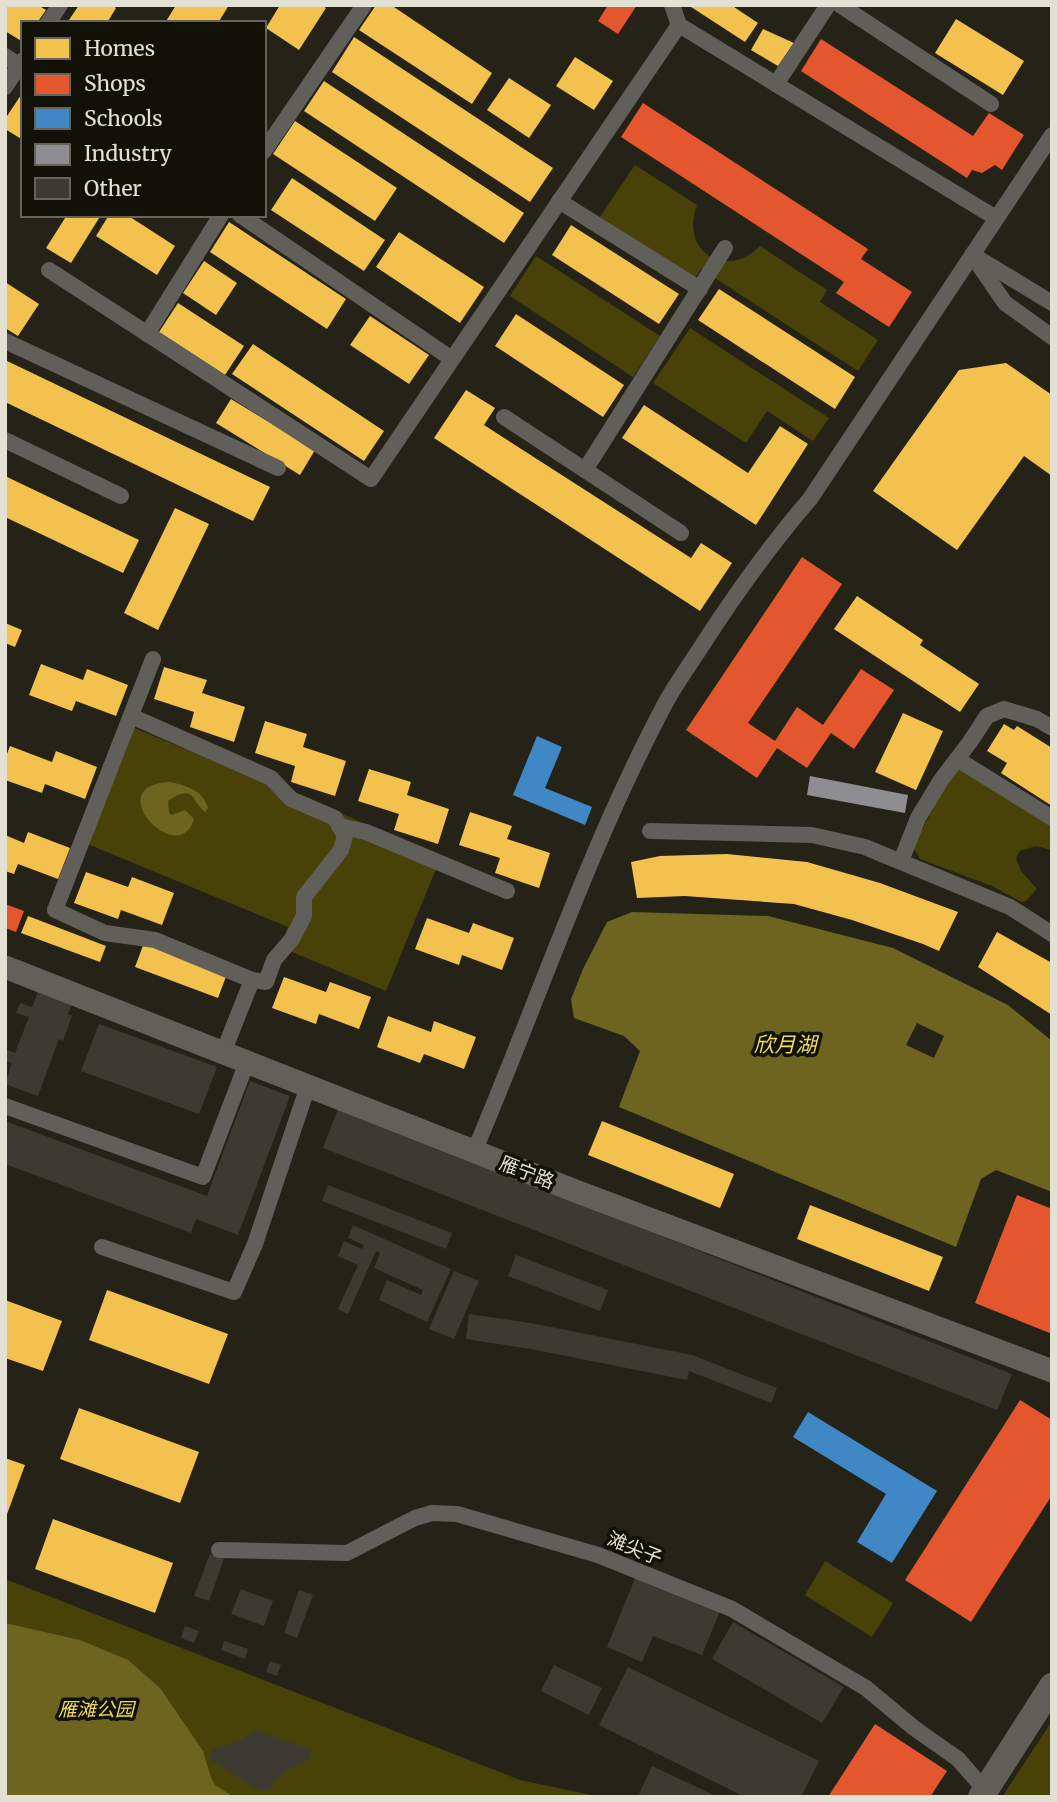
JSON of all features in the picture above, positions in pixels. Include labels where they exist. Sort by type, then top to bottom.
[{"type":"main road","name":"雁宁路","points":[[5,967],[474,1152],[1052,1371]]},
{"type":"main road","points":[[983,1793],[1052,1686]]},
{"type":"street","points":[[49,21],[60,5]]},
{"type":"street","points":[[266,148],[364,5]]},
{"type":"street","points":[[672,5],[679,25],[996,218]]},
{"type":"street","points":[[776,84],[828,5]]},
{"type":"street","points":[[840,5],[991,104]]},
{"type":"street","points":[[50,270],[371,479],[679,25]]},
{"type":"street","points":[[5,87],[17,62]]},
{"type":"street","points":[[474,1152],[508,1073],[583,878],[635,762],[668,699],[760,561],[810,499],[1052,135]]},
{"type":"street","points":[[559,201],[700,289]]},
{"type":"street","points":[[147,334],[220,217]]},
{"type":"street","points":[[243,217],[452,359]]},
{"type":"street","points":[[585,470],[726,248]]},
{"type":"street","points":[[972,255],[1052,303]]},
{"type":"street","points":[[972,255],[1005,303],[1052,337]]},
{"type":"street","points":[[5,341],[278,468]]},
{"type":"street","points":[[504,417],[681,533]]},
{"type":"street","points":[[5,440],[121,496]]},
{"type":"street","points":[[131,716],[271,778],[291,799],[335,818],[345,836],[341,850],[304,897],[304,916],[292,939],[274,960],[266,982],[252,979],[155,940],[105,933],[55,910],[153,659]]},
{"type":"street","points":[[901,861],[918,818],[941,780],[987,716],[1004,709],[1037,719],[1052,728]]},
{"type":"street","points":[[957,759],[1052,818]]},
{"type":"street","points":[[339,827],[366,832],[507,891]]},
{"type":"street","points":[[650,831],[812,835],[865,847],[1010,907],[1052,934]]},
{"type":"street","points":[[223,1053],[252,979]]},
{"type":"street","points":[[5,1106],[203,1177],[247,1062]]},
{"type":"street","points":[[103,1247],[234,1292],[255,1244],[308,1086]]},
{"type":"street","name":"滩尖子","points":[[219,1550],[347,1553],[370,1544],[415,1518],[432,1513],[457,1514],[598,1555],[732,1609],[866,1688],[914,1728],[958,1759],[983,1793]]},
{"type":"green space","points":[[635,165],[697,205],[693,221],[694,236],[709,256],[720,261],[733,261],[747,256],[760,246],[827,290],[820,302],[878,340],[858,371],[701,269],[695,278],[600,217]]},
{"type":"green space","points":[[536,256],[660,336],[633,377],[510,296]]},
{"type":"green space","points":[[690,328],[829,418],[813,441],[767,411],[746,443],[653,383]]},
{"type":"green space","points":[[132,727],[376,828],[438,864],[386,991],[280,947],[288,927],[85,843]]},
{"type":"green space","points":[[959,769],[1052,826],[1052,850],[1036,846],[1020,851],[1016,858],[1021,871],[1037,889],[1026,901],[1021,902],[992,886],[920,859],[913,847],[953,771]]},
{"type":"green space","points":[[825,1561],[893,1603],[872,1637],[805,1595]]},
{"type":"green space","name":"雁滩公园","points":[[5,1579],[520,1780],[601,1797],[5,1797]]},
{"type":"green space","points":[[1052,1721],[1052,1797],[1002,1797]]},
{"type":"water","points":[[169,782],[198,793],[208,808],[205,812],[188,794],[168,801],[169,813],[172,815],[185,810],[194,819],[186,832],[174,835],[161,831],[142,809],[141,797],[149,787]]},
{"type":"water","name":"欣月湖","points":[[632,912],[768,916],[893,948],[1008,1005],[1052,1041],[1052,1192],[996,1170],[981,1179],[956,1247],[619,1107],[640,1051],[624,1036],[574,1018],[571,999],[607,922]],"holes":[[[917,1023],[944,1036],[934,1058],[906,1045]]]},
{"type":"water","points":[[5,1623],[80,1640],[128,1660],[160,1688],[203,1751],[215,1785],[234,1797],[5,1797]]},
{"type":"building: Homes","points":[[5,5],[38,5],[46,10],[38,21],[21,21],[21,41],[5,31]]},
{"type":"building: Homes","points":[[79,5],[112,5],[116,8],[108,21],[68,21]]},
{"type":"building: Homes","points":[[176,5],[229,5],[219,21],[166,21]]},
{"type":"building: Homes","points":[[280,5],[322,5],[326,8],[299,50],[266,28]]},
{"type":"building: Homes","points":[[376,5],[391,5],[492,73],[472,104],[359,30]]},
{"type":"building: Homes","points":[[688,5],[731,5],[758,23],[745,42]]},
{"type":"building: Homes","points":[[956,19],[1024,61],[1003,95],[935,53]]},
{"type":"building: Homes","points":[[763,29],[794,43],[778,66],[751,50]]},
{"type":"building: Homes","points":[[354,37],[553,168],[530,202],[332,72]]},
{"type":"building: Homes","points":[[575,57],[613,81],[594,110],[556,86]]},
{"type":"building: Homes","points":[[509,78],[551,105],[529,138],[487,110]]},
{"type":"building: Homes","points":[[324,81],[524,213],[504,243],[304,111]]},
{"type":"building: Homes","points":[[21,95],[21,139],[5,129],[5,119]]},
{"type":"building: Homes","points":[[295,121],[397,188],[375,221],[273,154]]},
{"type":"building: Homes","points":[[292,178],[385,240],[364,271],[271,210]]},
{"type":"building: Homes","points":[[66,217],[100,217],[71,263],[46,248]]},
{"type":"building: Homes","points":[[108,217],[130,217],[175,246],[157,275],[96,236]]},
{"type":"building: Homes","points":[[229,222],[346,299],[327,329],[210,252]]},
{"type":"building: Homes","points":[[571,225],[679,294],[659,324],[552,255]]},
{"type":"building: Homes","points":[[399,232],[484,287],[460,323],[376,267]]},
{"type":"building: Homes","points":[[204,261],[237,283],[216,315],[183,293]]},
{"type":"building: Homes","points":[[5,282],[39,304],[18,336],[5,328]]},
{"type":"building: Homes","points":[[719,289],[855,377],[835,409],[698,320]]},
{"type":"building: Homes","points":[[178,303],[244,346],[225,375],[159,332]]},
{"type":"building: Homes","points":[[516,314],[624,385],[603,417],[495,346]]},
{"type":"building: Homes","points":[[370,316],[429,355],[409,384],[350,345]]},
{"type":"building: Homes","points":[[253,344],[384,431],[364,461],[232,374]]},
{"type":"building: Homes","points":[[5,360],[270,487],[253,521],[5,402]]},
{"type":"building: Homes","points":[[1006,363],[1052,395],[1052,476],[1024,456],[957,550],[873,491],[959,370]]},
{"type":"building: Homes","points":[[466,390],[495,408],[484,425],[691,558],[701,543],[732,563],[700,611],[434,438]]},
{"type":"building: Homes","points":[[231,399],[315,450],[300,475],[216,423]]},
{"type":"building: Homes","points":[[644,405],[748,473],[780,426],[808,444],[756,525],[622,438]]},
{"type":"building: Homes","points":[[5,476],[139,540],[123,573],[5,517]]},
{"type":"building: Homes","points":[[175,508],[209,524],[158,630],[124,613]]},
{"type":"building: Homes","points":[[857,596],[923,640],[920,645],[979,684],[960,712],[834,629]]},
{"type":"building: Homes","points":[[5,623],[22,630],[15,647],[5,643]]},
{"type":"building: Homes","points":[[41,664],[83,680],[87,669],[128,685],[116,716],[76,701],[72,711],[29,695]]},
{"type":"building: Homes","points":[[164,667],[207,680],[202,693],[245,707],[234,742],[190,727],[194,712],[154,699]]},
{"type":"building: Homes","points":[[903,713],[943,731],[916,790],[875,772]]},
{"type":"building: Homes","points":[[265,721],[307,734],[303,747],[346,761],[335,796],[291,782],[295,766],[255,753]]},
{"type":"building: Homes","points":[[1004,724],[1014,730],[1017,726],[1052,748],[1052,806],[1001,773],[1007,763],[987,751]]},
{"type":"building: Homes","points":[[10,746],[52,762],[56,751],[97,767],[85,799],[45,784],[42,793],[5,780],[5,759]]},
{"type":"building: Homes","points":[[369,769],[411,782],[407,795],[449,809],[438,844],[394,830],[399,814],[358,801]]},
{"type":"building: Homes","points":[[470,812],[512,826],[507,839],[550,853],[539,888],[495,873],[500,858],[459,845]]},
{"type":"building: Homes","points":[[28,832],[70,848],[58,879],[18,864],[14,874],[5,871],[5,835],[24,843]]},
{"type":"building: Homes","points":[[727,854],[807,862],[880,883],[958,912],[939,951],[852,920],[794,904],[685,896],[637,898],[631,862],[660,856]]},
{"type":"building: Homes","points":[[86,872],[128,887],[132,877],[174,893],[162,925],[121,910],[118,919],[74,903]]},
{"type":"building: Homes","points":[[28,916],[106,946],[100,962],[21,933]]},
{"type":"building: Homes","points":[[427,918],[469,933],[473,923],[514,938],[502,970],[462,955],[459,965],[415,949]]},
{"type":"building: Homes","points":[[997,932],[1052,963],[1052,1015],[978,967]]},
{"type":"building: Homes","points":[[144,943],[227,974],[218,998],[135,967]]},
{"type":"building: Homes","points":[[284,977],[326,992],[330,982],[371,997],[359,1029],[319,1014],[316,1024],[272,1008]]},
{"type":"building: Homes","points":[[388,1016],[431,1032],[434,1021],[476,1037],[464,1069],[424,1054],[420,1063],[377,1047]]},
{"type":"building: Homes","points":[[602,1121],[734,1174],[720,1208],[588,1155]]},
{"type":"building: Homes","points":[[810,1205],[943,1257],[929,1291],[797,1239]]},
{"type":"building: Homes","points":[[107,1290],[228,1334],[209,1384],[89,1340]]},
{"type":"building: Homes","points":[[5,1300],[62,1321],[43,1371],[5,1358]]},
{"type":"building: Homes","points":[[79,1408],[199,1452],[180,1503],[60,1459]]},
{"type":"building: Homes","points":[[5,1458],[25,1465],[6,1517],[5,1517]]},
{"type":"building: Homes","points":[[53,1519],[173,1563],[155,1613],[35,1569]]},
{"type":"building: Shops","points":[[608,5],[637,5],[618,34],[598,21]]},
{"type":"building: Shops","points":[[821,39],[973,136],[989,113],[1024,135],[1002,170],[995,165],[982,173],[972,170],[967,178],[801,71]]},
{"type":"building: Shops","points":[[643,103],[868,249],[861,259],[912,292],[889,327],[836,293],[844,282],[621,137]]},
{"type":"building: Shops","points":[[802,557],[842,584],[748,723],[775,741],[797,707],[823,725],[861,669],[894,690],[854,749],[831,733],[807,768],[777,748],[757,778],[686,730]]},
{"type":"building: Shops","points":[[5,904],[24,911],[16,932],[5,928]]},
{"type":"building: Shops","points":[[1017,1195],[1052,1209],[1052,1334],[975,1303]]},
{"type":"building: Shops","points":[[1020,1400],[1052,1420],[1052,1495],[971,1622],[905,1580]]},
{"type":"building: Shops","points":[[875,1724],[947,1771],[930,1797],[828,1797]]},
{"type":"building: Schools","points":[[537,736],[562,747],[545,788],[592,807],[585,825],[513,795]]},
{"type":"building: Schools","points":[[808,1412],[937,1491],[892,1563],[857,1542],[886,1494],[793,1437]]},
{"type":"building: Industry","points":[[810,776],[908,795],[905,813],[807,795]]},
{"type":"building: Other","points":[[38,992],[72,1004],[68,1014],[72,1016],[63,1041],[59,1039],[38,1096],[5,1084],[12,1063],[5,1061],[5,1049],[15,1053],[29,1017],[16,1013],[20,1003],[32,1007]]},
{"type":"building: Other","points":[[99,1024],[217,1067],[199,1114],[81,1071]]},
{"type":"building: Other","points":[[250,1081],[290,1096],[238,1235],[196,1219],[191,1233],[5,1164],[5,1121],[207,1196]]},
{"type":"building: Other","points":[[338,1109],[1012,1374],[997,1410],[323,1148]]},
{"type":"building: Other","points":[[328,1185],[452,1233],[446,1249],[322,1201]]},
{"type":"building: Other","points":[[353,1225],[451,1269],[427,1322],[379,1300],[387,1280],[421,1295],[423,1290],[374,1268],[380,1253],[376,1251],[348,1314],[338,1309],[358,1265],[338,1256],[344,1241],[362,1249],[364,1245],[348,1238]]},
{"type":"building: Other","points":[[516,1255],[608,1290],[600,1311],[508,1276]]},
{"type":"building: Other","points":[[454,1271],[479,1281],[454,1339],[429,1329]]},
{"type":"building: Other","points":[[469,1314],[536,1324],[692,1355],[777,1388],[771,1403],[689,1371],[687,1380],[466,1339]]},
{"type":"building: Other","points":[[210,1554],[224,1559],[209,1601],[194,1596]]},
{"type":"building: Other","points":[[636,1576],[720,1611],[702,1655],[653,1636],[642,1662],[607,1647]]},
{"type":"building: Other","points":[[241,1589],[273,1601],[264,1626],[231,1614]]},
{"type":"building: Other","points":[[299,1590],[313,1595],[297,1638],[284,1633]]},
{"type":"building: Other","points":[[733,1622],[844,1687],[822,1723],[712,1659]]},
{"type":"building: Other","points":[[185,1626],[199,1631],[194,1643],[181,1638]]},
{"type":"building: Other","points":[[224,1641],[248,1649],[245,1659],[221,1650]]},
{"type":"building: Other","points":[[270,1661],[281,1665],[277,1676],[266,1672]]},
{"type":"building: Other","points":[[554,1665],[602,1688],[589,1715],[541,1691]]},
{"type":"building: Other","points":[[628,1667],[819,1761],[801,1797],[745,1797],[599,1725]]},
{"type":"building: Other","points":[[256,1730],[312,1750],[310,1759],[289,1769],[273,1783],[270,1790],[257,1790],[212,1761],[210,1755],[212,1749],[240,1741]]},
{"type":"building: Other","points":[[652,1766],[718,1797],[646,1797],[639,1794]]}]
